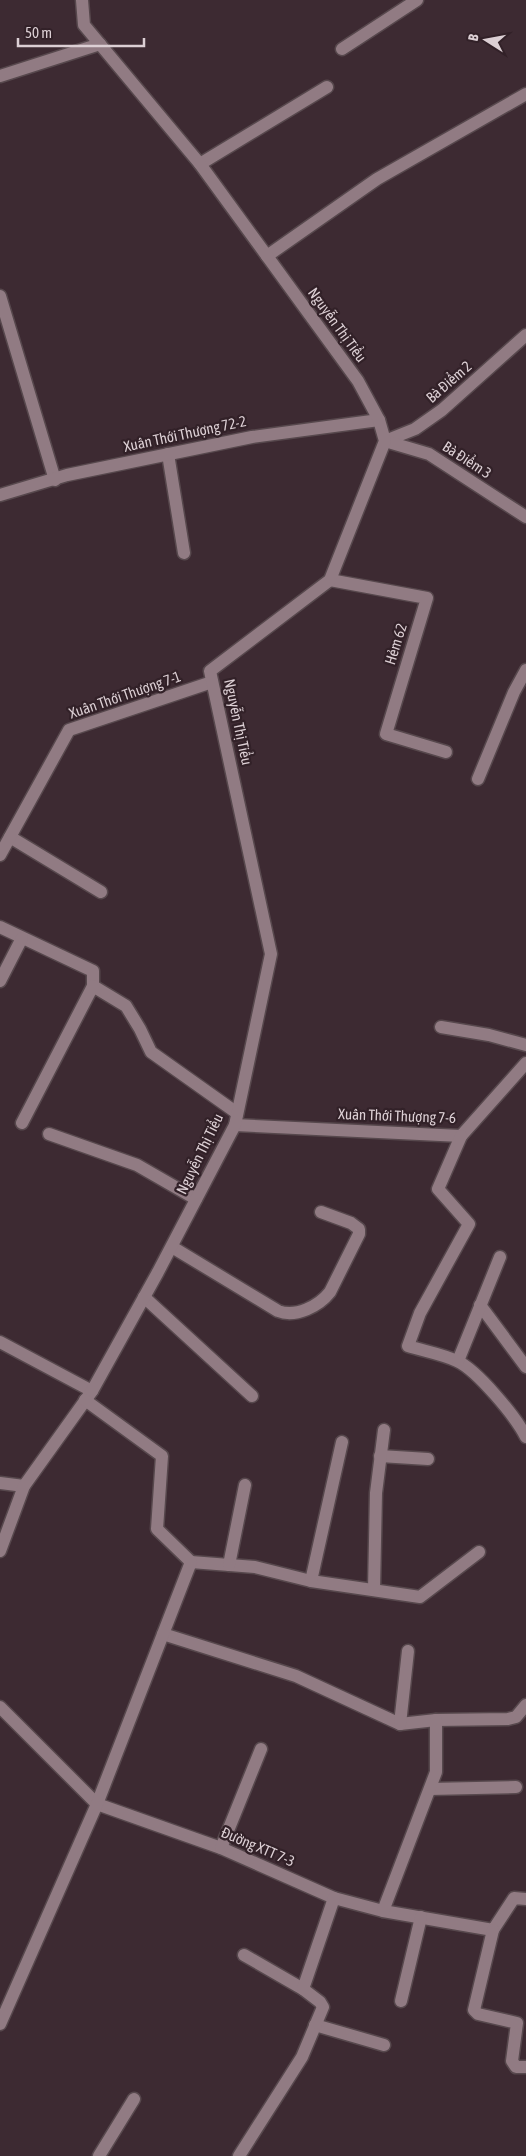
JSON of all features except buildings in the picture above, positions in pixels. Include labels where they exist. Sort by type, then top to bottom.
[{"type":"street","name":"Nguyễn Thị Tiểu","points":[[82,0],[84,25],[200,164],[358,381],[379,420],[385,442]]},
{"type":"street","points":[[342,48],[417,0]]},
{"type":"street","points":[[0,76],[100,44]]},
{"type":"street","points":[[200,164],[327,86]]},
{"type":"street","points":[[267,256],[377,179],[526,94]]},
{"type":"street","points":[[0,296],[55,480]]},
{"type":"street","name":"Bà Điểm 2","points":[[385,442],[415,429],[442,410],[526,335]]},
{"type":"street","name":"Xuân Thới Thượng 72-2","points":[[0,496],[67,475],[252,437],[379,420]]},
{"type":"street","points":[[330,580],[385,442]]},
{"type":"street","name":"Bà Điểm 3","points":[[385,442],[429,454],[526,517]]},
{"type":"street","points":[[168,454],[184,553]]},
{"type":"street","name":"Nguyễn Thị Tiểu","points":[[0,1551],[24,1486],[88,1395],[172,1246],[236,1119],[271,954],[210,671],[330,580]]},
{"type":"street","name":"Hẻm 62","points":[[330,580],[427,598],[386,734],[446,752]]},
{"type":"street","points":[[478,779],[514,692],[526,670]]},
{"type":"street","name":"Xuân Thới Thượng 7-1","points":[[0,856],[69,730],[212,682]]},
{"type":"street","points":[[10,837],[101,892]]},
{"type":"street","points":[[0,927],[93,972],[93,986],[22,1123]]},
{"type":"street","points":[[0,981],[22,938]]},
{"type":"street","points":[[93,986],[126,1006],[151,1052],[236,1119]]},
{"type":"street","points":[[441,1027],[496,1037],[526,1045]]},
{"type":"street","name":"Xuân Thới Thượng 7-6","points":[[236,1119],[461,1136],[526,1063]]},
{"type":"street","points":[[49,1134],[136,1165],[196,1199]]},
{"type":"street","points":[[461,1136],[438,1189],[470,1224],[420,1313],[408,1346],[458,1361],[485,1383],[526,1437]]},
{"type":"street","points":[[172,1246],[278,1311],[293,1314],[324,1300],[330,1292],[359,1234],[358,1229],[352,1223],[321,1212]]},
{"type":"street","points":[[458,1361],[500,1257]]},
{"type":"street","points":[[144,1297],[252,1396]]},
{"type":"street","points":[[480,1305],[526,1367]]},
{"type":"street","points":[[0,1342],[88,1395],[162,1456],[157,1529],[191,1562],[255,1567],[311,1580],[420,1597],[478,1552]]},
{"type":"street","points":[[374,1589],[376,1493],[384,1430]]},
{"type":"street","points":[[311,1580],[342,1442]]},
{"type":"street","points":[[380,1456],[428,1459]]},
{"type":"street","points":[[0,1483],[24,1486]]},
{"type":"street","points":[[228,1565],[246,1485]]},
{"type":"street","points":[[0,2024],[97,1804],[191,1562]]},
{"type":"street","points":[[163,1634],[296,1676],[400,1724],[436,1720],[508,1719],[516,1717],[526,1705]]},
{"type":"street","points":[[400,1724],[408,1651]]},
{"type":"street","name":"Đường XTT 7-3","points":[[0,1707],[97,1804],[221,1848],[334,1898],[383,1911],[493,1930]]},
{"type":"street","points":[[383,1911],[436,1772],[436,1720]]},
{"type":"street","points":[[221,1848],[261,1749]]},
{"type":"street","points":[[430,1789],[516,1787]]},
{"type":"street","points":[[303,1989],[334,1898]]},
{"type":"street","points":[[526,1898],[514,1898],[493,1930],[474,2010],[478,2014],[518,2023],[512,2061],[516,2067],[526,2067]]},
{"type":"street","points":[[402,2001],[421,1917]]},
{"type":"street","points":[[239,2156],[302,2057],[322,2004],[303,1989],[244,1955]]},
{"type":"street","points":[[315,2025],[384,2045]]},
{"type":"street","points":[[99,2156],[134,2099]]}]
